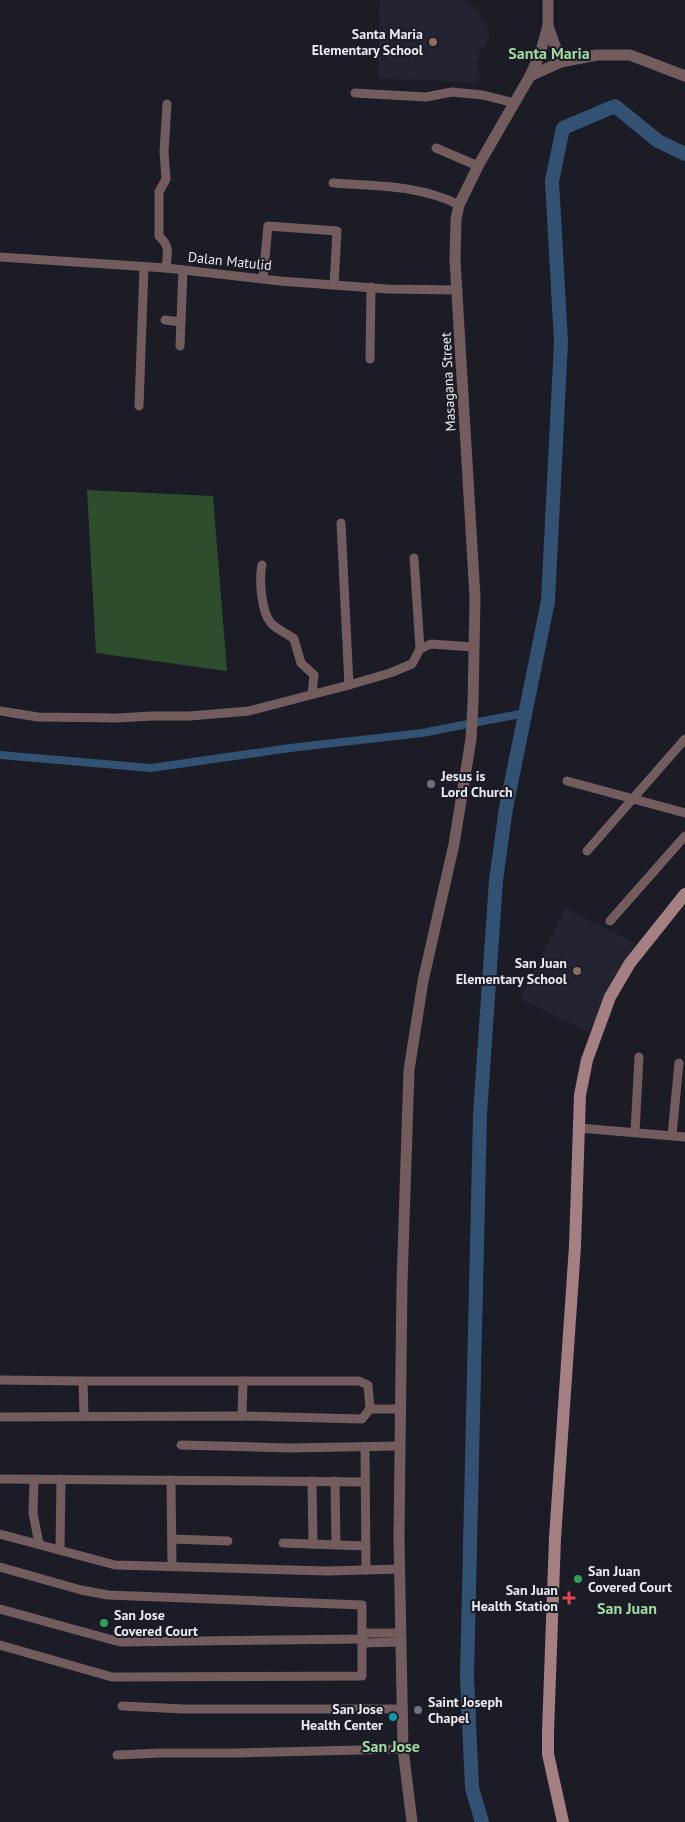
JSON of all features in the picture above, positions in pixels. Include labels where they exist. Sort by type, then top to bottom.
[{"type":"main road","points":[[563,1822],[548,1754],[548,1731],[555,1538],[574,1255],[580,1095],[587,1060],[610,997],[630,963],[685,894]]},
{"type":"street","points":[[548,0],[548,26],[561,62]]},
{"type":"street","name":"Masagana Street","points":[[412,1822],[404,1749],[399,1569],[402,1283],[410,1070],[423,980],[454,844],[471,739],[473,704],[475,597],[455,260],[455,227],[459,205],[478,166],[530,76],[540,54],[548,26]]},
{"type":"street","points":[[530,76],[561,62],[597,55],[630,55],[685,76]]},
{"type":"street","points":[[355,94],[426,97],[452,92],[483,95],[514,103]]},
{"type":"street","points":[[166,268],[167,247],[166,242],[159,236],[159,231],[160,192],[166,179],[164,152],[167,104]]},
{"type":"street","points":[[436,148],[478,166]]},
{"type":"street","points":[[333,183],[420,191],[459,205]]},
{"type":"street","points":[[263,279],[268,226],[337,231],[334,285]]},
{"type":"street","name":"Dalan Matulid","points":[[0,257],[166,268],[370,288],[458,290]]},
{"type":"street","points":[[139,406],[144,267]]},
{"type":"street","points":[[180,346],[183,270]]},
{"type":"street","points":[[370,288],[370,359]]},
{"type":"street","points":[[165,320],[181,322]]},
{"type":"street","points":[[341,524],[349,685]]},
{"type":"street","points":[[0,711],[38,717],[190,716],[249,711],[390,673],[412,664],[420,649],[414,558]]},
{"type":"street","points":[[262,565],[260,585],[267,617],[272,624],[294,639],[301,664],[314,675],[312,694]]},
{"type":"street","points":[[420,649],[431,644],[473,648]]},
{"type":"street","points":[[587,851],[685,739]]},
{"type":"street","points":[[567,781],[685,814]]},
{"type":"street","points":[[610,921],[685,836]]},
{"type":"street","points":[[634,1132],[639,1057]]},
{"type":"street","points":[[672,1135],[679,1063]]},
{"type":"street","points":[[579,1128],[685,1136]]},
{"type":"street","points":[[0,1380],[363,1381],[368,1385],[370,1409],[362,1419],[242,1416],[0,1417]]},
{"type":"street","points":[[83,1381],[84,1416]]},
{"type":"street","points":[[242,1416],[243,1381]]},
{"type":"street","points":[[370,1409],[400,1409]]},
{"type":"street","points":[[181,1445],[289,1448],[399,1446]]},
{"type":"street","points":[[365,1447],[366,1570]]},
{"type":"street","points":[[0,1479],[365,1482]]},
{"type":"street","points":[[34,1479],[33,1512],[39,1544]]},
{"type":"street","points":[[60,1550],[61,1479]]},
{"type":"street","points":[[171,1480],[172,1566]]},
{"type":"street","points":[[312,1481],[314,1544]]},
{"type":"street","points":[[335,1481],[336,1545]]},
{"type":"street","points":[[0,1534],[115,1565],[328,1571],[399,1569]]},
{"type":"street","points":[[172,1539],[228,1541]]},
{"type":"street","points":[[283,1543],[366,1546]]},
{"type":"street","points":[[0,1567],[82,1590],[108,1595],[362,1605],[362,1676],[112,1677],[0,1645]]},
{"type":"street","points":[[0,1609],[120,1642],[400,1638]]},
{"type":"street","points":[[122,1706],[184,1710],[402,1709]]},
{"type":"street","points":[[117,1755],[404,1749]]},
{"type":"shaded area","name":"Santa Maria Elementary School","points":[[380,0],[465,0],[476,9],[488,28],[489,38],[480,52],[477,69],[480,72],[479,83],[378,78]]},
{"type":"shaded area","name":"San Juan Elementary School","points":[[566,908],[635,943],[589,1033],[520,998]]},
{"type":"green space","points":[[87,490],[213,496],[227,671],[96,653]]},
{"type":"waterway","points":[[482,1822],[472,1788],[467,1677],[480,1114],[496,880],[506,808],[548,601],[561,342],[552,181],[563,128],[615,106],[658,141],[685,154]]},
{"type":"waterway","points":[[0,755],[151,768],[290,748],[422,733],[525,713]]},
{"type":"place","name":"Santa Maria Elementary School","points":[[433,42]]},
{"type":"place","name":"Jesus is Lord Church","points":[[431,784]]},
{"type":"place","name":"San Juan Elementary School","points":[[577,971]]},
{"type":"place","name":"San Juan Covered Court","points":[[578,1579]]},
{"type":"place","name":"San Juan Health Station","points":[[569,1598]]},
{"type":"place","name":"San Jose Covered Court","points":[[104,1623]]},
{"type":"place","name":"Saint Joseph Chapel","points":[[418,1710]]},
{"type":"place","name":"San Jose Health Center","points":[[393,1717]]},
{"type":"district","name":"Santa Maria","points":[[549,53]]},
{"type":"district","name":"San Juan","points":[[627,1608]]},
{"type":"district","name":"San Jose","points":[[391,1746]]}]
